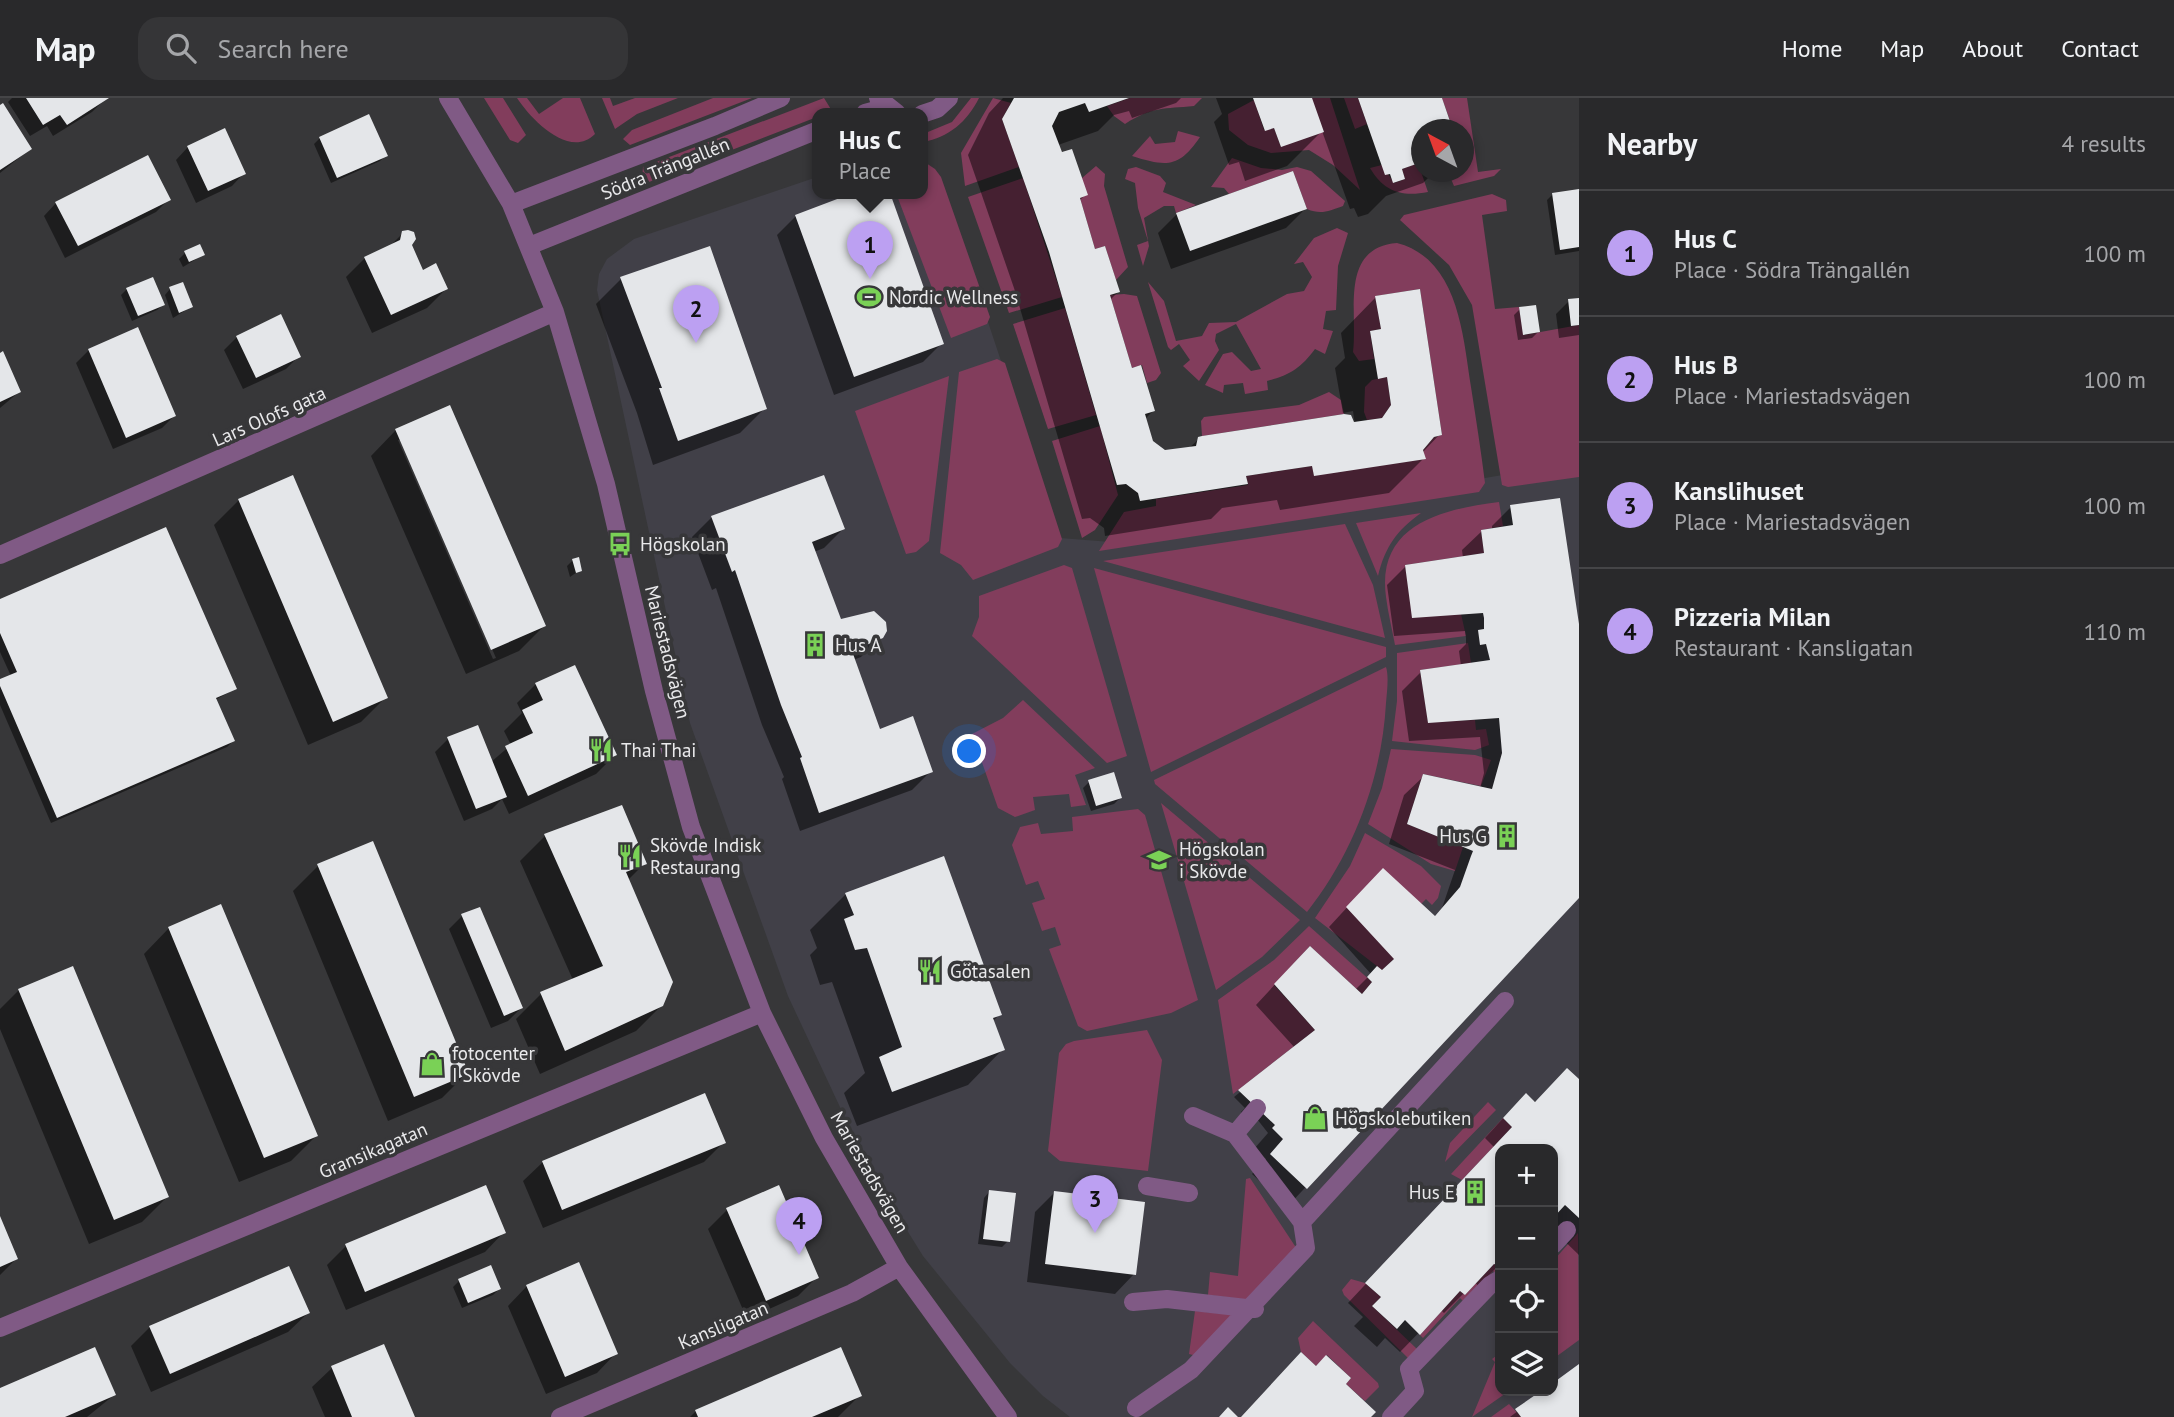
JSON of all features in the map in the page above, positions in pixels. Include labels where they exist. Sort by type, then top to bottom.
[{"type":"street","name":"Mariestadsvägen","points":[[448,98],[511,204],[555,313],[606,484],[654,691],[691,827],[762,1013],[824,1138],[899,1267],[1008,1417]]},
{"type":"street","name":"Södra Trängallén","points":[[511,204],[640,156],[781,98]]},
{"type":"street","points":[[928,112],[937,109],[949,98]]},
{"type":"street","name":"Södra Trängallén","points":[[529,246],[812,132]]},
{"type":"street","name":"Lars Olofs gata","points":[[0,555],[555,313]]},
{"type":"street","points":[[1302,1222],[1505,1001]]},
{"type":"street","name":"Gransikagatan","points":[[0,1328],[762,1013]]},
{"type":"street","points":[[1235,1134],[1257,1108]]},
{"type":"street","points":[[1136,1408],[1191,1370],[1253,1308],[1306,1248],[1302,1222],[1235,1134],[1194,1116]]},
{"type":"street","points":[[1147,1186],[1189,1193]]},
{"type":"street","points":[[1558,1240],[1567,1230]]},
{"type":"street","name":"Kansligatan","points":[[560,1417],[852,1293],[899,1267]]},
{"type":"street","points":[[1391,1417],[1415,1391],[1409,1369],[1495,1282]]},
{"type":"street","points":[[1133,1302],[1167,1299],[1253,1308]]},
{"type":"shaded area","points":[[484,98],[503,98],[526,135],[518,143],[510,140]]},
{"type":"shaded area","points":[[517,98],[527,98],[539,114],[563,98],[580,98],[595,134],[585,141],[562,139],[531,116]]},
{"type":"shaded area","points":[[602,98],[610,98],[613,106],[635,98],[678,98],[637,114],[615,129]]},
{"type":"shaded area","points":[[713,98],[752,98],[630,145],[623,139],[632,130]]},
{"type":"shaded area","points":[[824,98],[830,108],[812,108],[812,119],[649,182],[642,177],[643,167]]},
{"type":"shaded area","points":[[971,98],[979,98],[969,114],[956,127],[928,141],[928,132],[952,122]]},
{"type":"shaded area","points":[[993,98],[1011,103],[1002,119],[1019,167],[965,186],[961,153]]},
{"type":"shaded area","points":[[1130,98],[1202,98],[1194,106],[1151,111],[1125,124],[1114,116],[1107,106]]},
{"type":"shaded area","points":[[1312,98],[1330,98],[1360,190],[1333,165],[1309,150],[1271,153],[1248,145],[1229,130],[1228,114],[1254,100],[1264,130],[1274,128],[1281,147]]},
{"type":"shaded area","points":[[1344,98],[1358,98],[1367,124],[1355,129]]},
{"type":"shaded area","points":[[1442,98],[1467,98],[1470,119],[1449,119]]},
{"type":"shaded area","points":[[1178,131],[1200,137],[1178,160],[1163,163],[1132,156],[1150,136],[1155,144],[1175,142]]},
{"type":"shaded area","points":[[1474,145],[1478,172],[1501,169],[1494,176],[1474,181]]},
{"type":"shaded area","points":[[1232,158],[1261,168],[1282,170],[1297,167],[1311,171],[1345,201],[1343,206],[1321,212],[1307,209],[1293,171],[1229,194],[1224,188],[1211,187]]},
{"type":"shaded area","points":[[928,164],[941,177],[990,317],[987,324],[951,338],[898,199],[928,199]]},
{"type":"shaded area","points":[[1382,165],[1394,183],[1405,179],[1402,169],[1411,166],[1411,182],[1425,182],[1428,192],[1410,194],[1394,191],[1381,183],[1370,168]]},
{"type":"shaded area","points":[[1096,166],[1105,174],[1104,186],[1128,267],[1116,280],[1105,246],[1095,249],[1080,198],[1082,178]]},
{"type":"shaded area","points":[[1136,167],[1160,176],[1166,183],[1163,192],[1196,205],[1176,213],[1174,206],[1164,206],[1144,218],[1149,246],[1143,266],[1137,245],[1148,241],[1138,208],[1135,183],[1125,179],[1128,169]]},
{"type":"shaded area","points":[[1023,178],[1062,297],[1009,313],[968,197]]},
{"type":"shaded area","name":"Högskolan i Skövde","points":[[812,179],[812,199],[925,199],[986,316],[1060,538],[1111,542],[1579,462],[1579,1417],[1070,1417],[1043,1396],[1010,1363],[923,1256],[869,1169],[788,996],[690,723],[597,290],[599,274],[607,259],[634,239]]},
{"type":"shaded area","points":[[1452,182],[1470,182],[1454,186]]},
{"type":"shaded area","points":[[1492,194],[1506,200],[1507,211],[1482,215],[1495,309],[1519,307],[1524,335],[1579,325],[1579,477],[1508,487],[1502,485],[1472,305],[1449,265],[1400,220],[1404,215]]},
{"type":"shaded area","points":[[1337,228],[1348,233],[1338,266],[1336,310],[1326,311],[1323,329],[1333,331],[1325,354],[1315,349],[1294,370],[1267,381],[1268,390],[1245,394],[1243,383],[1224,385],[1223,393],[1205,385],[1223,354],[1232,352],[1251,371],[1261,369],[1236,324],[1216,334],[1215,341],[1219,350],[1199,381],[1183,366],[1190,360],[1179,344],[1171,350],[1168,347],[1148,282],[1164,301],[1176,341],[1202,336],[1209,323],[1236,322],[1287,294],[1304,291],[1312,277],[1303,262],[1294,264],[1314,238]]},
{"type":"shaded area","points":[[1397,243],[1418,252],[1434,265],[1446,282],[1454,302],[1465,346],[1485,483],[1479,492],[1099,551],[1124,512],[1156,506],[1156,499],[1248,485],[1246,476],[1312,466],[1314,475],[1425,459],[1423,450],[1434,437],[1442,435],[1420,289],[1376,296],[1381,329],[1370,331],[1374,359],[1359,361],[1353,352],[1355,284],[1359,269],[1366,256],[1379,247]]},
{"type":"shaded area","points":[[1110,295],[1137,296],[1161,373],[1156,380],[1147,383],[1142,365],[1132,368]]},
{"type":"shaded area","points":[[1065,308],[1096,415],[1048,429],[1013,324]]},
{"type":"shaded area","points":[[997,359],[1005,363],[1062,539],[1058,547],[973,580],[961,565],[940,553],[959,372]]},
{"type":"shaded area","points":[[949,376],[929,541],[916,552],[906,554],[855,411]]},
{"type":"shaded area","points":[[1387,377],[1391,405],[1382,418],[1367,420],[1364,412],[1365,387],[1372,380]]},
{"type":"shaded area","points":[[1329,392],[1341,400],[1344,414],[1202,436],[1201,421],[1204,417],[1299,405]]},
{"type":"shaded area","points":[[1100,426],[1118,495],[1095,530],[1082,538],[1052,441]]},
{"type":"shaded area","points":[[1499,502],[1503,526],[1481,530],[1484,553],[1405,565],[1413,617],[1461,614],[1466,636],[1395,645],[1386,597],[1386,572],[1392,552],[1403,537],[1436,516]]},
{"type":"shaded area","points":[[1421,513],[1393,540],[1384,556],[1378,576],[1356,523]]},
{"type":"shaded area","points":[[1345,524],[1373,585],[1385,638],[1103,561]]},
{"type":"shaded area","points":[[1064,565],[1072,568],[1127,756],[1107,763],[972,636],[979,617],[979,596]]},
{"type":"shaded area","points":[[1094,568],[1386,647],[1386,657],[1151,772]]},
{"type":"shaded area","points":[[1468,643],[1471,663],[1420,670],[1428,722],[1475,720],[1476,730],[1486,729],[1489,745],[1475,750],[1392,741],[1397,701],[1397,653]]},
{"type":"shaded area","points":[[1386,667],[1388,684],[1383,731],[1371,787],[1351,840],[1307,912],[1155,784],[1154,780]]},
{"type":"shaded area","points":[[1023,700],[1095,768],[1075,775],[1086,805],[1071,807],[1069,794],[1033,797],[1035,810],[1015,817],[998,808],[972,734],[1003,718]]},
{"type":"shaded area","points":[[1391,749],[1475,755],[1491,760],[1481,786],[1423,774],[1407,824],[1463,847],[1455,871],[1431,864],[1368,824],[1382,788]]},
{"type":"shaded area","points":[[1161,803],[1300,920],[1262,957],[1216,990]]},
{"type":"shaded area","points":[[1138,809],[1145,815],[1198,1000],[1171,1013],[1087,1031],[1078,1026],[1049,949],[1061,945],[1055,927],[1042,931],[1032,903],[1045,899],[1038,881],[1026,885],[1012,845],[1020,827],[1038,823],[1041,834],[1073,831],[1072,817]]},
{"type":"shaded area","points":[[1365,833],[1421,866],[1441,886],[1438,898],[1432,905],[1426,899],[1421,904],[1394,959],[1382,970],[1315,918],[1350,866]]},
{"type":"shaded area","points":[[1309,926],[1372,982],[1362,994],[1310,946],[1274,985],[1315,1030],[1233,1094],[1218,1000],[1274,960]]},
{"type":"shaded area","points":[[1147,1030],[1162,1060],[1148,1171],[1060,1161],[1048,1151],[1059,1053],[1066,1044],[1074,1041]]},
{"type":"shaded area","points":[[1488,1102],[1496,1110],[1445,1162],[1450,1143]]},
{"type":"shaded area","points":[[1503,1118],[1512,1127],[1462,1180],[1451,1174]]},
{"type":"shaded area","points":[[1250,1178],[1297,1249],[1250,1300],[1208,1295],[1210,1272],[1238,1276],[1246,1179]]},
{"type":"shaded area","points":[[1578,1233],[1579,1340],[1558,1355],[1558,1270],[1558,1255]]},
{"type":"shaded area","points":[[1495,1264],[1495,1273],[1493,1271],[1464,1302],[1460,1298],[1423,1338],[1420,1335],[1460,1291],[1465,1295]]},
{"type":"shaded area","points":[[1351,1279],[1365,1283],[1381,1297],[1372,1306],[1417,1349],[1408,1358],[1344,1295],[1342,1290]]},
{"type":"shaded area","points":[[1195,1311],[1235,1315],[1197,1356],[1189,1354]]},
{"type":"shaded area","points":[[1313,1321],[1378,1383],[1379,1387],[1365,1401],[1346,1384],[1351,1378],[1327,1355],[1316,1366],[1301,1352],[1298,1338]]},
{"type":"shaded area","points":[[1495,1362],[1495,1396],[1502,1396],[1472,1417]]},
{"type":"shaded area","points":[[1509,1404],[1521,1417],[1491,1417]]},
{"type":"building","points":[[26,98],[109,98],[67,125],[60,115],[43,125]]},
{"type":"building","points":[[1014,98],[1129,98],[1089,112],[1085,103],[1059,112],[1052,126],[1062,152],[1072,149],[1088,195],[1080,198],[1095,249],[1105,246],[1120,292],[1110,295],[1132,368],[1141,365],[1155,411],[1145,414],[1153,441],[1165,450],[1196,446],[1198,437],[1202,436],[1344,414],[1351,415],[1354,422],[1382,418],[1391,405],[1387,377],[1378,379],[1370,331],[1381,329],[1375,296],[1420,289],[1442,435],[1434,437],[1423,450],[1426,459],[1314,476],[1312,466],[1246,476],[1248,484],[1140,501],[1138,493],[1126,484],[1117,485],[1049,252],[1002,119]]},
{"type":"building","points":[[1253,98],[1312,98],[1324,132],[1281,147],[1274,128],[1265,131]]},
{"type":"building","points":[[1358,98],[1442,98],[1449,119],[1411,119],[1411,166],[1402,169],[1405,179],[1393,183],[1390,174],[1385,175]]},
{"type":"building","points":[[3,103],[32,149],[0,170],[0,105]]},
{"type":"building","points":[[369,114],[388,156],[337,178],[319,137]]},
{"type":"building","points":[[225,128],[246,174],[208,191],[187,146]]},
{"type":"building","points":[[148,155],[171,200],[78,246],[55,202]]},
{"type":"building","points":[[1293,171],[1307,209],[1190,251],[1176,213]]},
{"type":"building","points":[[1579,189],[1579,247],[1560,250],[1552,193]]},
{"type":"building","points":[[837,199],[892,199],[944,344],[854,377],[795,215]]},
{"type":"building","points":[[402,231],[414,232],[416,239],[412,245],[423,270],[436,263],[448,289],[391,315],[364,257],[400,240]]},
{"type":"building","points":[[200,244],[205,255],[189,262],[184,251]]},
{"type":"building","points":[[710,246],[767,409],[678,441],[659,388],[662,388],[620,277]]},
{"type":"building","points":[[153,277],[165,305],[138,316],[126,288]]},
{"type":"building","points":[[183,282],[193,307],[179,313],[169,287]]},
{"type":"building","points":[[1579,298],[1579,325],[1571,326],[1568,299]]},
{"type":"building","points":[[1536,305],[1540,332],[1523,335],[1519,307]]},
{"type":"building","points":[[281,314],[301,357],[256,378],[236,336]]},
{"type":"building","points":[[138,327],[176,416],[126,438],[88,349]]},
{"type":"building","points":[[3,351],[21,392],[0,402],[0,353]]},
{"type":"building","points":[[450,405],[546,626],[491,650],[395,429]]},
{"type":"building","points":[[293,475],[388,698],[333,722],[238,499]]},
{"type":"building","name":"Hus A","points":[[824,475],[845,529],[812,542],[841,619],[874,611],[886,622],[887,631],[883,638],[852,651],[880,729],[913,716],[933,772],[819,813],[800,758],[802,757],[781,705],[735,570],[732,572],[711,516]]},
{"type":"building","name":"Hus G","points":[[1560,498],[1579,624],[1579,898],[1307,1189],[1270,1154],[1283,1139],[1272,1128],[1275,1125],[1238,1090],[1315,1030],[1274,984],[1310,946],[1362,994],[1372,982],[1367,977],[1377,966],[1382,970],[1394,959],[1346,907],[1383,868],[1435,916],[1460,887],[1473,851],[1407,824],[1423,774],[1492,789],[1502,753],[1499,718],[1428,723],[1420,670],[1490,660],[1486,644],[1480,645],[1478,630],[1484,629],[1484,618],[1483,613],[1412,618],[1405,565],[1484,553],[1481,530],[1513,525],[1510,505]]},
{"type":"building","points":[[166,527],[237,689],[216,698],[235,741],[57,818],[0,686],[0,679],[17,672],[0,633],[0,599]]},
{"type":"building","points":[[579,557],[582,571],[576,573],[572,559]]},
{"type":"building","points":[[575,665],[617,755],[528,796],[505,746],[533,733],[522,710],[543,700],[535,683]]},
{"type":"building","points":[[478,725],[507,797],[476,809],[447,737]]},
{"type":"building","points":[[1114,772],[1122,798],[1096,806],[1088,780]]},
{"type":"building","points":[[622,805],[647,864],[626,872],[673,982],[663,1006],[565,1051],[540,992],[603,966],[544,834]]},
{"type":"building","points":[[373,841],[469,1074],[414,1097],[317,864]]},
{"type":"building","name":"Götasalen","points":[[944,856],[1002,1015],[993,1018],[1005,1050],[892,1092],[879,1057],[902,1047],[867,948],[855,950],[844,919],[854,915],[845,893]]},
{"type":"building","points":[[221,904],[318,1136],[264,1158],[168,927]]},
{"type":"building","points":[[480,907],[523,1008],[504,1016],[461,914]]},
{"type":"building","points":[[73,966],[169,1197],[114,1220],[18,989]]},
{"type":"building","name":"Hus E","points":[[1567,1068],[1579,1079],[1579,1218],[1565,1205],[1558,1213],[1558,1144],[1496,1144],[1512,1127],[1503,1118],[1526,1093],[1535,1102]]},
{"type":"building","points":[[705,1093],[726,1143],[562,1210],[542,1161]]},
{"type":"building","name":"Hus E","points":[[1495,1145],[1495,1264],[1465,1295],[1460,1291],[1420,1335],[1405,1320],[1397,1329],[1372,1306],[1381,1297],[1365,1283]]},
{"type":"building","points":[[486,1185],[506,1233],[365,1292],[345,1244]]},
{"type":"building","points":[[779,1185],[819,1278],[766,1301],[726,1208]]},
{"type":"building","points":[[989,1190],[1016,1193],[1010,1242],[983,1239]]},
{"type":"building","points":[[1054,1191],[1145,1202],[1136,1275],[1045,1264]]},
{"type":"building","points":[[0,1216],[18,1259],[0,1267]]},
{"type":"building","points":[[579,1262],[618,1354],[565,1377],[526,1285]]},
{"type":"building","points":[[491,1265],[501,1289],[468,1303],[458,1279]]},
{"type":"building","points":[[289,1266],[310,1313],[170,1374],[149,1326]]},
{"type":"building","points":[[384,1344],[415,1417],[352,1417],[331,1366]]},
{"type":"building","points":[[95,1347],[116,1395],[65,1417],[0,1417],[0,1388]]},
{"type":"building","points":[[841,1347],[862,1396],[812,1417],[698,1417],[695,1410]]},
{"type":"building","points":[[1301,1352],[1316,1366],[1326,1355],[1351,1378],[1346,1384],[1376,1412],[1371,1417],[1241,1417]]},
{"type":"building","points":[[1579,1364],[1579,1417],[1521,1417],[1515,1409],[1534,1396],[1558,1396],[1558,1379]]},
{"type":"building","points":[[1228,1407],[1238,1417],[1219,1417]]},
{"type":"place","name":"Hus C","points":[[870,279]]},
{"type":"place","name":"Nordic Wellness","points":[[869,297]]},
{"type":"place","name":"Hus B","points":[[696,343]]},
{"type":"place","name":"Högskolan","points":[[620,544]]},
{"type":"place","name":"Hus A","points":[[815,645]]},
{"type":"place","name":"Thai Thai","points":[[601,750]]},
{"type":"place","name":"Hus G","points":[[1507,836]]},
{"type":"place","name":"Skövde Indisk Restaurang","points":[[630,856]]},
{"type":"place","name":"Högskolan i Skövde","points":[[1159,860]]},
{"type":"place","name":"Götasalen","points":[[930,971]]},
{"type":"place","name":"fotocenter I Skövde","points":[[432,1064]]},
{"type":"place","name":"Högskolebutiken","points":[[1315,1118]]},
{"type":"place","name":"Hus E","points":[[1475,1192]]},
{"type":"place","name":"Kanslihuset","points":[[1095,1233]]},
{"type":"place","name":"Pizzeria Milan","points":[[799,1255]]}]
